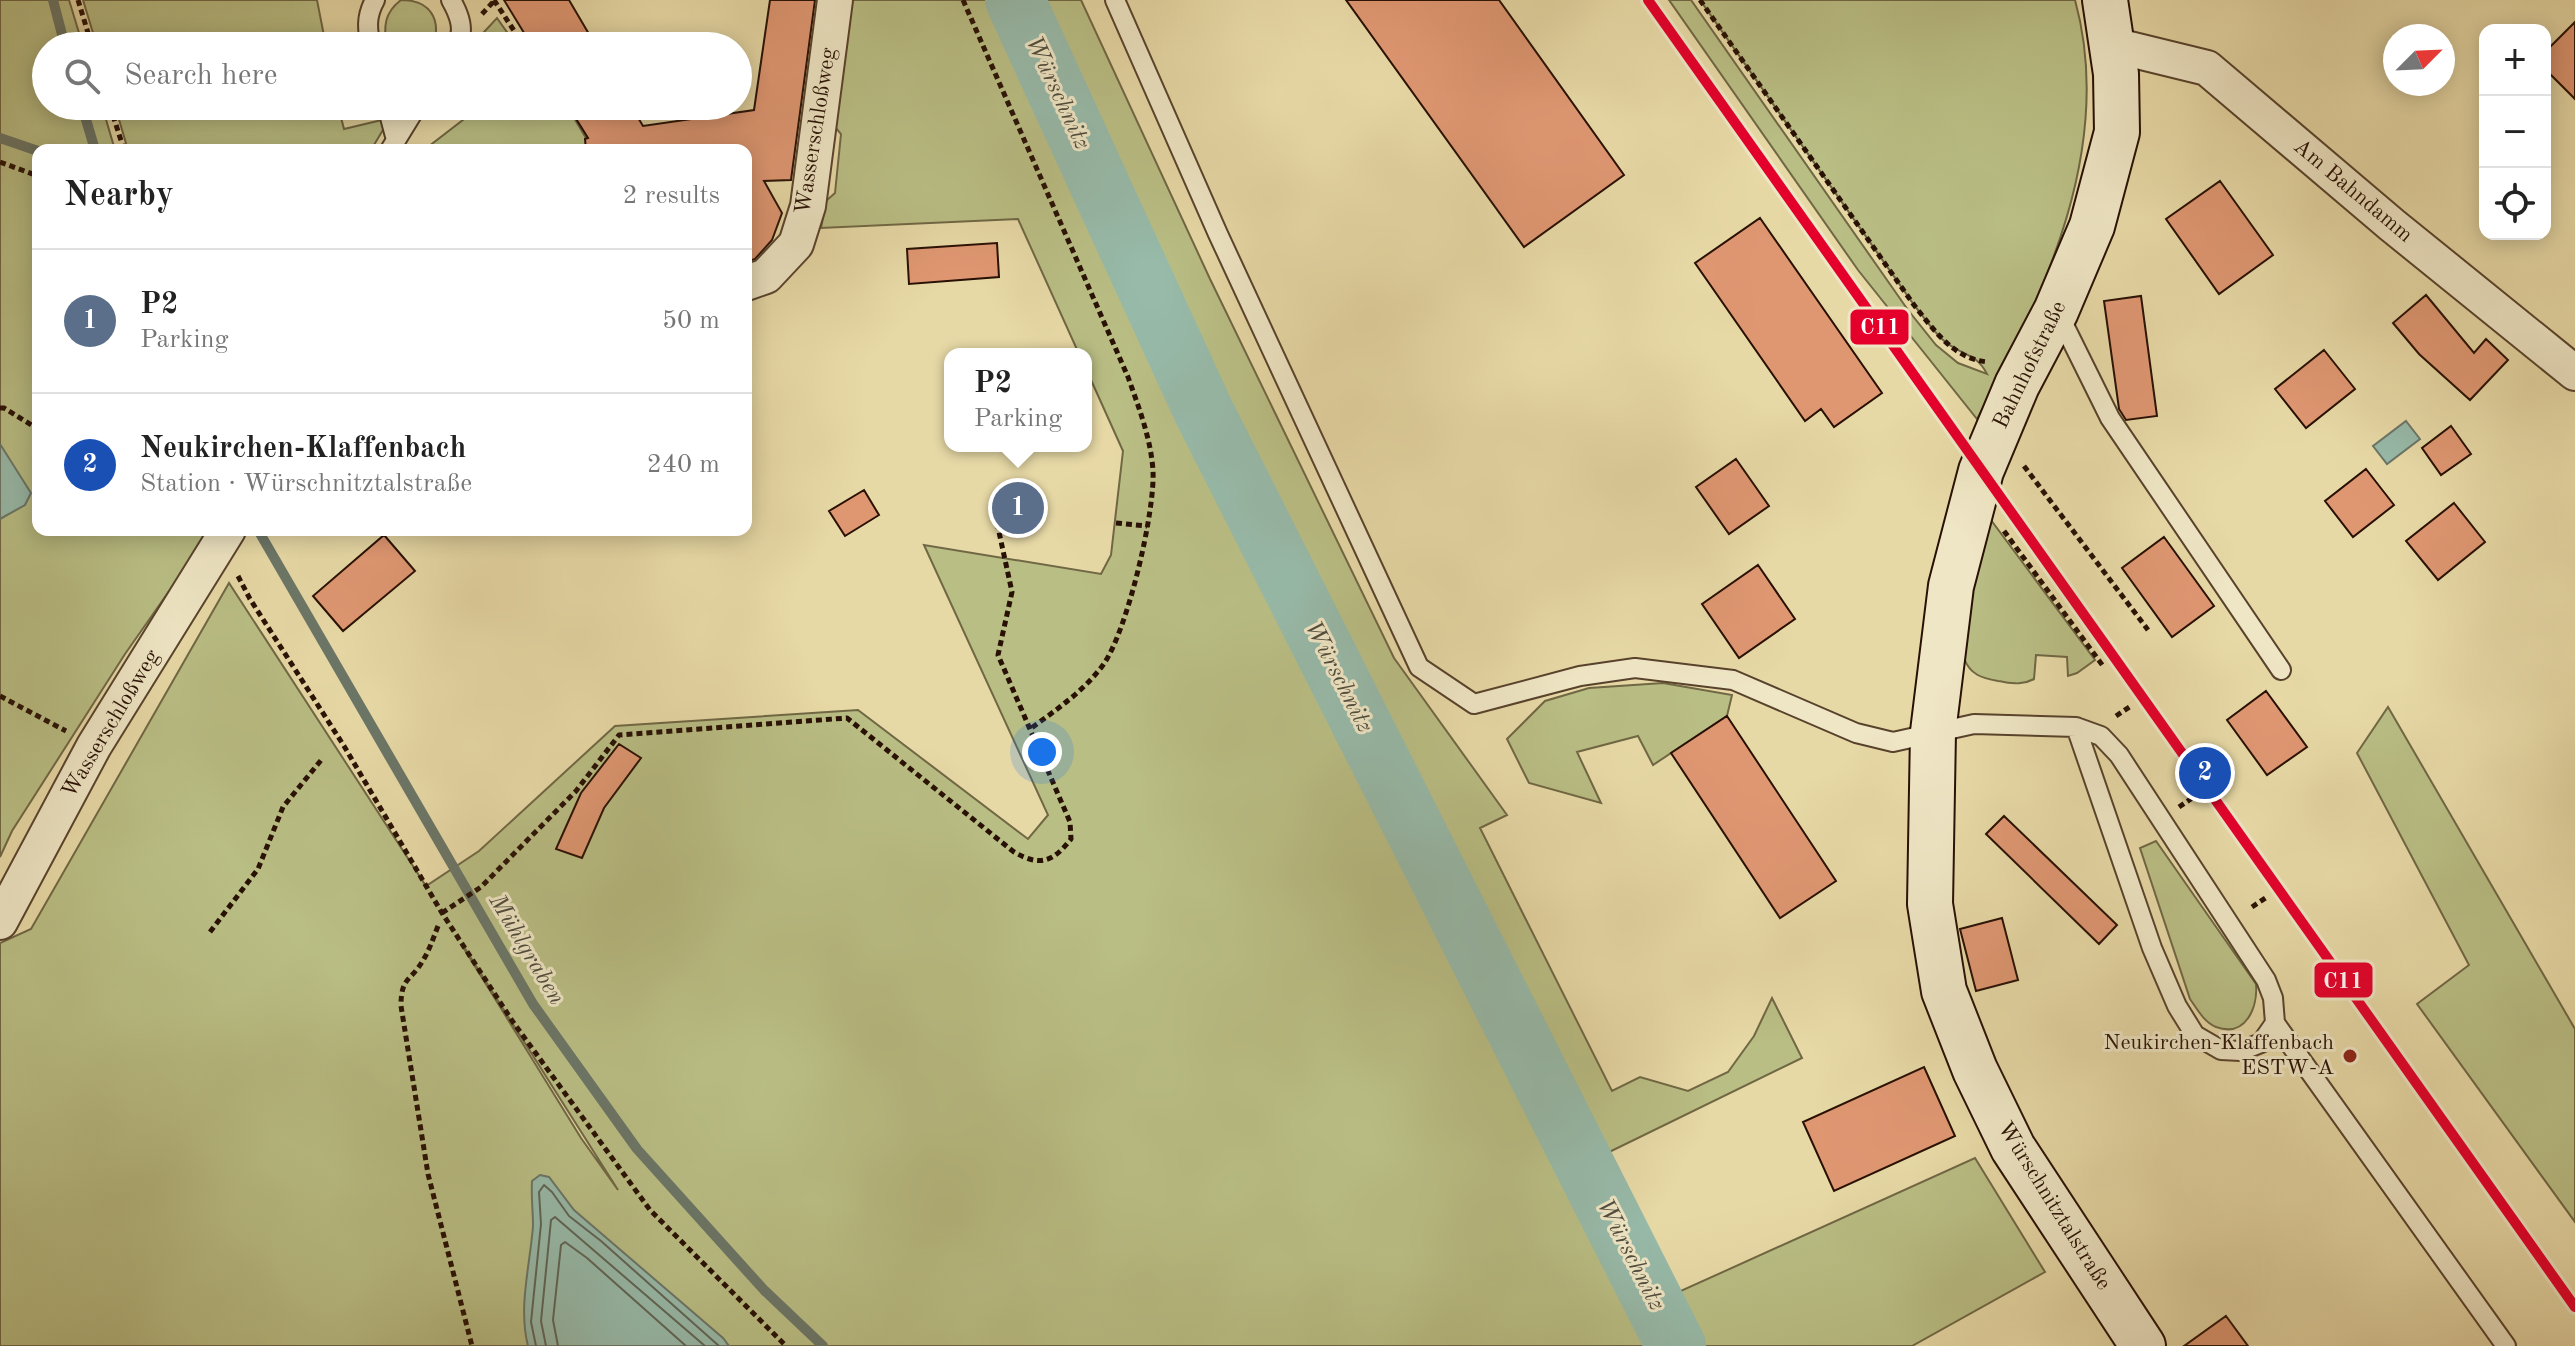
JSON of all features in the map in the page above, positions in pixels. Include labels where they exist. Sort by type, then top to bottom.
[{"type":"main road","name":"Bahnhofstraße","points":[[1933,732],[1951,586],[1974,490],[1998,429],[2056,311],[2092,226],[2117,132],[2113,45],[2105,0]]},
{"type":"main road","name":"Würschnitztalstraße","points":[[1933,732],[1930,904],[1944,991],[1975,1070],[2013,1148],[2143,1346]]},
{"type":"street","name":"Wasserschloßweg","points":[[752,281],[766,276],[796,244],[808,206],[835,0]]},
{"type":"street","name":"Am Bahndamm","points":[[2113,45],[2207,68],[2402,233],[2575,373]]},
{"type":"street","name":"Wasserschloßweg","points":[[0,922],[94,746],[225,536]]},
{"type":"lane","points":[[367,32],[368,11],[375,0]]},
{"type":"lane","points":[[451,0],[461,16],[460,32]]},
{"type":"lane","points":[[1115,0],[1218,234],[1419,667],[1474,704],[1580,676],[1635,668],[1733,680],[1856,733],[1893,742],[1974,724],[2076,727],[2101,736],[2119,755],[2266,980],[2273,998],[2275,1023],[2506,1346]]},
{"type":"lane","points":[[389,120],[393,144]]},
{"type":"lane","points":[[394,144],[408,120]]},
{"type":"lane","points":[[2056,311],[2110,418],[2281,670]]},
{"type":"lane","points":[[2076,727],[2152,948],[2177,1006],[2195,1035],[2221,1050],[2241,1051],[2261,1043],[2275,1023]]},
{"type":"path","points":[[78,0],[88,32]]},
{"type":"path","points":[[494,0],[515,32]]},
{"type":"path","points":[[963,0],[1128,377],[1145,425],[1153,472],[1143,550],[1116,641],[1103,665],[1067,703],[1030,729]]},
{"type":"path","points":[[1700,0],[1940,338],[1971,361],[1988,362],[2009,356],[2027,367]]},
{"type":"path","points":[[114,120],[122,144]]},
{"type":"path","points":[[0,162],[32,174]]},
{"type":"path","points":[[0,408],[32,425]]},
{"type":"path","points":[[1998,429],[2148,630]]},
{"type":"path","points":[[1974,490],[2103,666]]},
{"type":"path","points":[[442,913],[481,887],[576,791],[619,735],[847,718],[1014,852],[1029,861],[1044,861],[1062,851],[1071,839],[1070,822],[998,655],[1012,592],[994,509]]},
{"type":"path","points":[[1116,523],[1147,526]]},
{"type":"path","points":[[225,536],[250,599],[344,746],[442,913],[513,1022],[650,1210],[786,1346]]},
{"type":"path","points":[[0,696],[94,746]]},
{"type":"path","points":[[2116,716],[2131,706]]},
{"type":"path","points":[[210,932],[258,869],[283,807],[322,759]]},
{"type":"path","points":[[2252,907],[2267,897]]},
{"type":"path","points":[[438,926],[419,967],[405,980],[401,1006],[428,1174],[472,1346]]},
{"type":"green space","points":[[0,0],[69,0],[79,32],[32,32],[32,120],[106,120],[113,144],[32,144],[32,536],[208,536],[125,654],[12,831],[0,857]]},
{"type":"green space","points":[[83,0],[317,0],[323,32],[93,32]]},
{"type":"green space","points":[[401,0],[420,3],[431,13],[435,32],[385,32],[391,10]]},
{"type":"green space","points":[[848,0],[1081,0],[1210,279],[1394,658],[1507,815],[1480,828],[1612,1091],[1640,1077],[1688,1091],[1728,1072],[1754,1036],[1772,998],[1802,1058],[1601,1156],[1672,1295],[1975,1158],[2045,1272],[1912,1346],[0,1346],[0,943],[31,929],[229,583],[426,886],[479,851],[615,726],[858,710],[1028,839],[1048,815],[924,545],[1101,574],[1111,555],[1123,451],[1092,382],[1092,348],[1076,348],[1018,219],[821,228],[826,201],[835,193],[841,134],[830,121]],"holes":[[[463,947],[464,947],[618,1190],[581,1138]]]},
{"type":"green space","points":[[1669,0],[1691,0],[1908,310],[1936,345],[1958,363],[1987,374],[1973,358],[1943,340],[1914,305],[1700,0],[2075,0],[2085,54],[2086,109],[2080,163],[2067,217],[2049,269],[2003,371],[1977,419],[1858,270]]},
{"type":"green space","points":[[497,18],[507,32],[484,32]]},
{"type":"green space","points":[[119,120],[342,120],[344,129],[389,120],[375,144],[126,144]]},
{"type":"green space","points":[[463,120],[575,120],[589,144],[432,144]]},
{"type":"green space","points":[[1988,516],[2095,660],[2077,673],[2068,676],[2067,657],[2036,655],[2034,679],[2012,683],[1982,677],[1967,664],[1962,647],[1964,631]]},
{"type":"green space","points":[[1663,683],[1732,695],[1727,716],[1653,765],[1638,736],[1577,752],[1601,803],[1529,783],[1507,739],[1545,701],[1589,688]]},
{"type":"green space","points":[[2388,707],[2575,1029],[2575,1222],[2417,1004],[2469,965],[2357,753]]},
{"type":"green space","points":[[2156,841],[2256,984],[2252,1011],[2235,1028],[2212,1025],[2190,999],[2140,848]]},
{"type":"water","points":[[2406,421],[2420,439],[2387,464],[2373,446]]},
{"type":"water","points":[[0,444],[31,493],[25,505],[0,519]]},
{"type":"water","points":[[540,1175],[549,1177],[574,1210],[729,1346],[528,1346],[524,1301],[533,1226],[532,1181]]},
{"type":"building","points":[[504,0],[569,0],[588,32],[523,32]]},
{"type":"building","points":[[770,0],[815,0],[791,180],[764,181],[782,213],[772,240],[752,260],[752,144],[585,144],[588,138],[577,120],[639,120],[643,126],[685,120],[752,120]]},
{"type":"building","points":[[1346,0],[1499,0],[1624,175],[1524,247]]},
{"type":"building","points":[[2575,22],[2575,99],[2551,75],[2551,46]]},
{"type":"building","points":[[2220,181],[2273,255],[2219,294],[2166,219]]},
{"type":"building","points":[[1760,218],[1882,393],[1834,427],[1821,409],[1805,421],[1695,263]]},
{"type":"building","points":[[997,243],[999,277],[909,284],[907,249]]},
{"type":"building","points":[[2426,295],[2474,353],[2486,339],[2508,360],[2470,400],[2419,354],[2393,323]]},
{"type":"building","points":[[2141,296],[2157,416],[2126,420],[2119,409],[2104,301]]},
{"type":"building","points":[[2324,350],[2355,389],[2306,428],[2275,389]]},
{"type":"building","points":[[2451,426],[2471,454],[2441,475],[2422,448]]},
{"type":"building","points":[[1736,459],[1769,506],[1729,534],[1696,487]]},
{"type":"building","points":[[2366,469],[2394,505],[2353,537],[2325,501]]},
{"type":"building","points":[[864,490],[879,515],[845,536],[829,511]]},
{"type":"building","points":[[2454,503],[2485,542],[2438,580],[2406,541]]},
{"type":"building","points":[[383,536],[415,571],[343,631],[313,596]]},
{"type":"building","points":[[2164,537],[2214,606],[2172,637],[2122,568]]},
{"type":"building","points":[[1758,565],[1795,619],[1739,658],[1702,604]]},
{"type":"building","points":[[2266,691],[2307,747],[2267,775],[2227,720]]},
{"type":"building","points":[[1727,716],[1836,881],[1780,918],[1671,753]]},
{"type":"building","points":[[619,744],[641,758],[604,808],[582,858],[556,849],[581,793]]},
{"type":"building","points":[[2004,816],[2117,925],[2099,944],[1986,834]]},
{"type":"building","points":[[2002,918],[2018,980],[1976,991],[1960,929]]},
{"type":"building","points":[[1924,1067],[1955,1136],[1834,1191],[1803,1122]]},
{"type":"building","points":[[2226,1316],[2248,1346],[2184,1346]]},
{"type":"waterway","name":"Mühlgraben","points":[[53,0],[61,32]]},
{"type":"waterway","name":"Würschnitz","points":[[1015,0],[1203,410],[1676,1346]]},
{"type":"waterway","name":"Mühlgraben","points":[[86,120],[93,144]]},
{"type":"waterway","points":[[0,138],[32,149]]},
{"type":"waterway","name":"Mühlgraben","points":[[261,536],[533,1004],[637,1149],[764,1290],[823,1346]]},
{"type":"transit line","name":"C11","points":[[1648,0],[2575,1307]]},
{"type":"place","name":"P2","points":[[1018,508]]},
{"type":"place","name":"Neukirchen-Klaffenbach","points":[[2205,773]]},
{"type":"place","name":"Neukirchen-Klaffenbach ESTW-A","points":[[2350,1056]]}]
